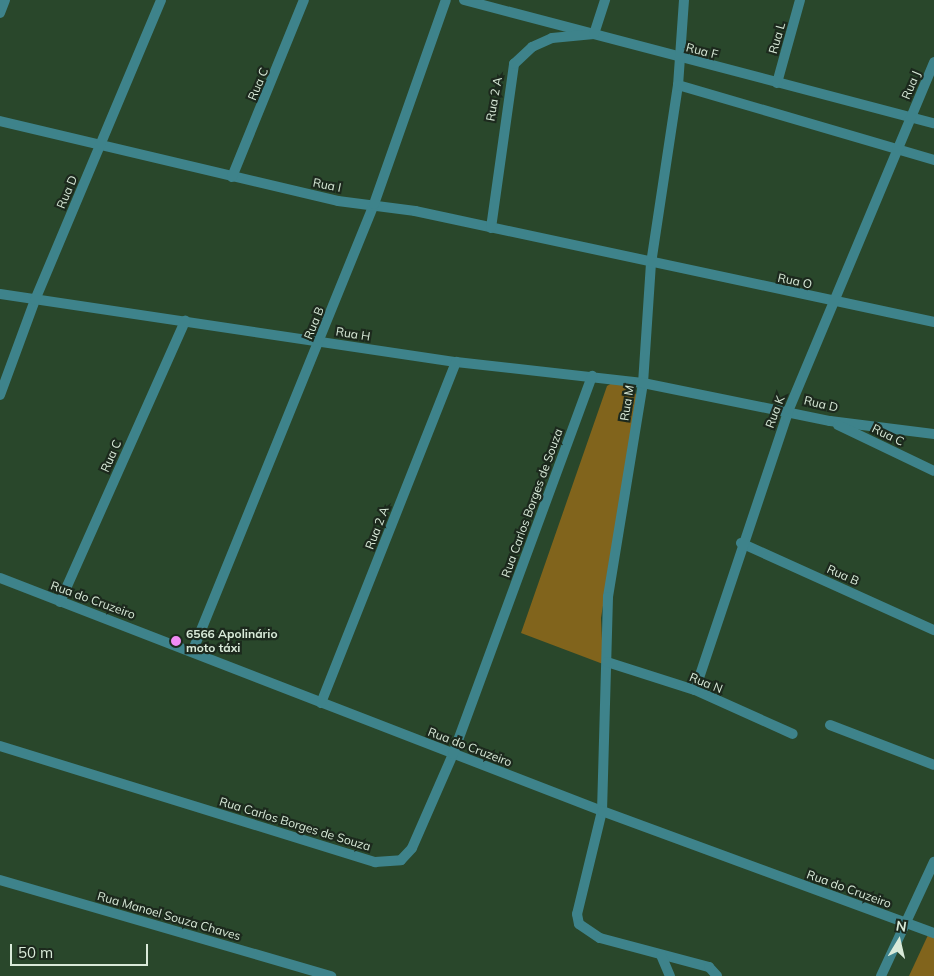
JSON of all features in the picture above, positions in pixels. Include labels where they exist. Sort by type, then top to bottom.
[{"type":"street","points":[[0,13],[5,0]]},
{"type":"street","name":"Rua D","points":[[0,395],[35,300],[161,0]]},
{"type":"street","name":"Rua C","points":[[232,177],[296,28],[304,0]]},
{"type":"street","name":"Rua B","points":[[193,650],[374,204],[446,0]]},
{"type":"street","name":"Rua F","points":[[464,0],[934,123]]},
{"type":"street","points":[[594,34],[605,0]]},
{"type":"street","name":"Rua M","points":[[684,0],[677,57],[678,85],[651,263],[644,383],[608,597],[602,811],[577,914],[579,924],[600,938],[709,967],[716,976]]},
{"type":"street","name":"Rua L","points":[[777,83],[800,0]]},
{"type":"street","name":"Rua 2 A","points":[[491,228],[514,64],[532,47],[552,38],[594,34]]},
{"type":"street","name":"Rua J","points":[[898,150],[934,62]]},
{"type":"street","points":[[678,85],[934,160]]},
{"type":"street","name":"Rua I","points":[[0,121],[102,143],[232,177],[491,228],[651,263]]},
{"type":"street","name":"Rua K","points":[[695,690],[741,543],[789,409],[836,302],[898,150]]},
{"type":"street","name":"Rua O","points":[[651,263],[934,322]]},
{"type":"street","name":"Rua H","points":[[0,294],[456,362],[644,383]]},
{"type":"street","name":"Rua C","points":[[60,602],[186,321]]},
{"type":"street","name":"Rua 2 A","points":[[322,703],[456,362]]},
{"type":"street","name":"Rua Carlos Borges de Souza","points":[[0,746],[390,863],[401,860],[412,848],[453,754],[592,376]]},
{"type":"street","name":"Rua D","points":[[644,383],[789,409],[830,421],[934,434]]},
{"type":"street","name":"Rua C","points":[[830,421],[934,471]]},
{"type":"street","name":"Rua B","points":[[741,543],[934,630]]},
{"type":"street","name":"Rua do Cruzeiro","points":[[0,578],[60,602],[193,650],[322,703],[602,811],[934,933]]},
{"type":"street","name":"Rua N","points":[[607,662],[695,690],[793,734]]},
{"type":"street","points":[[830,725],[934,764]]},
{"type":"street","points":[[881,976],[934,862]]},
{"type":"street","name":"Rua Manoel Souza Chaves","points":[[0,880],[331,976]]},
{"type":"street","points":[[661,955],[670,976]]},
{"type":"shaded area","points":[[612,383],[630,386],[637,396],[601,618],[603,664],[521,633],[607,386]]},
{"type":"shaded area","points":[[928,935],[934,937],[934,976],[909,976]]},
{"type":"place","name":"6566 Apolinário moto táxi","points":[[176,641]]}]
